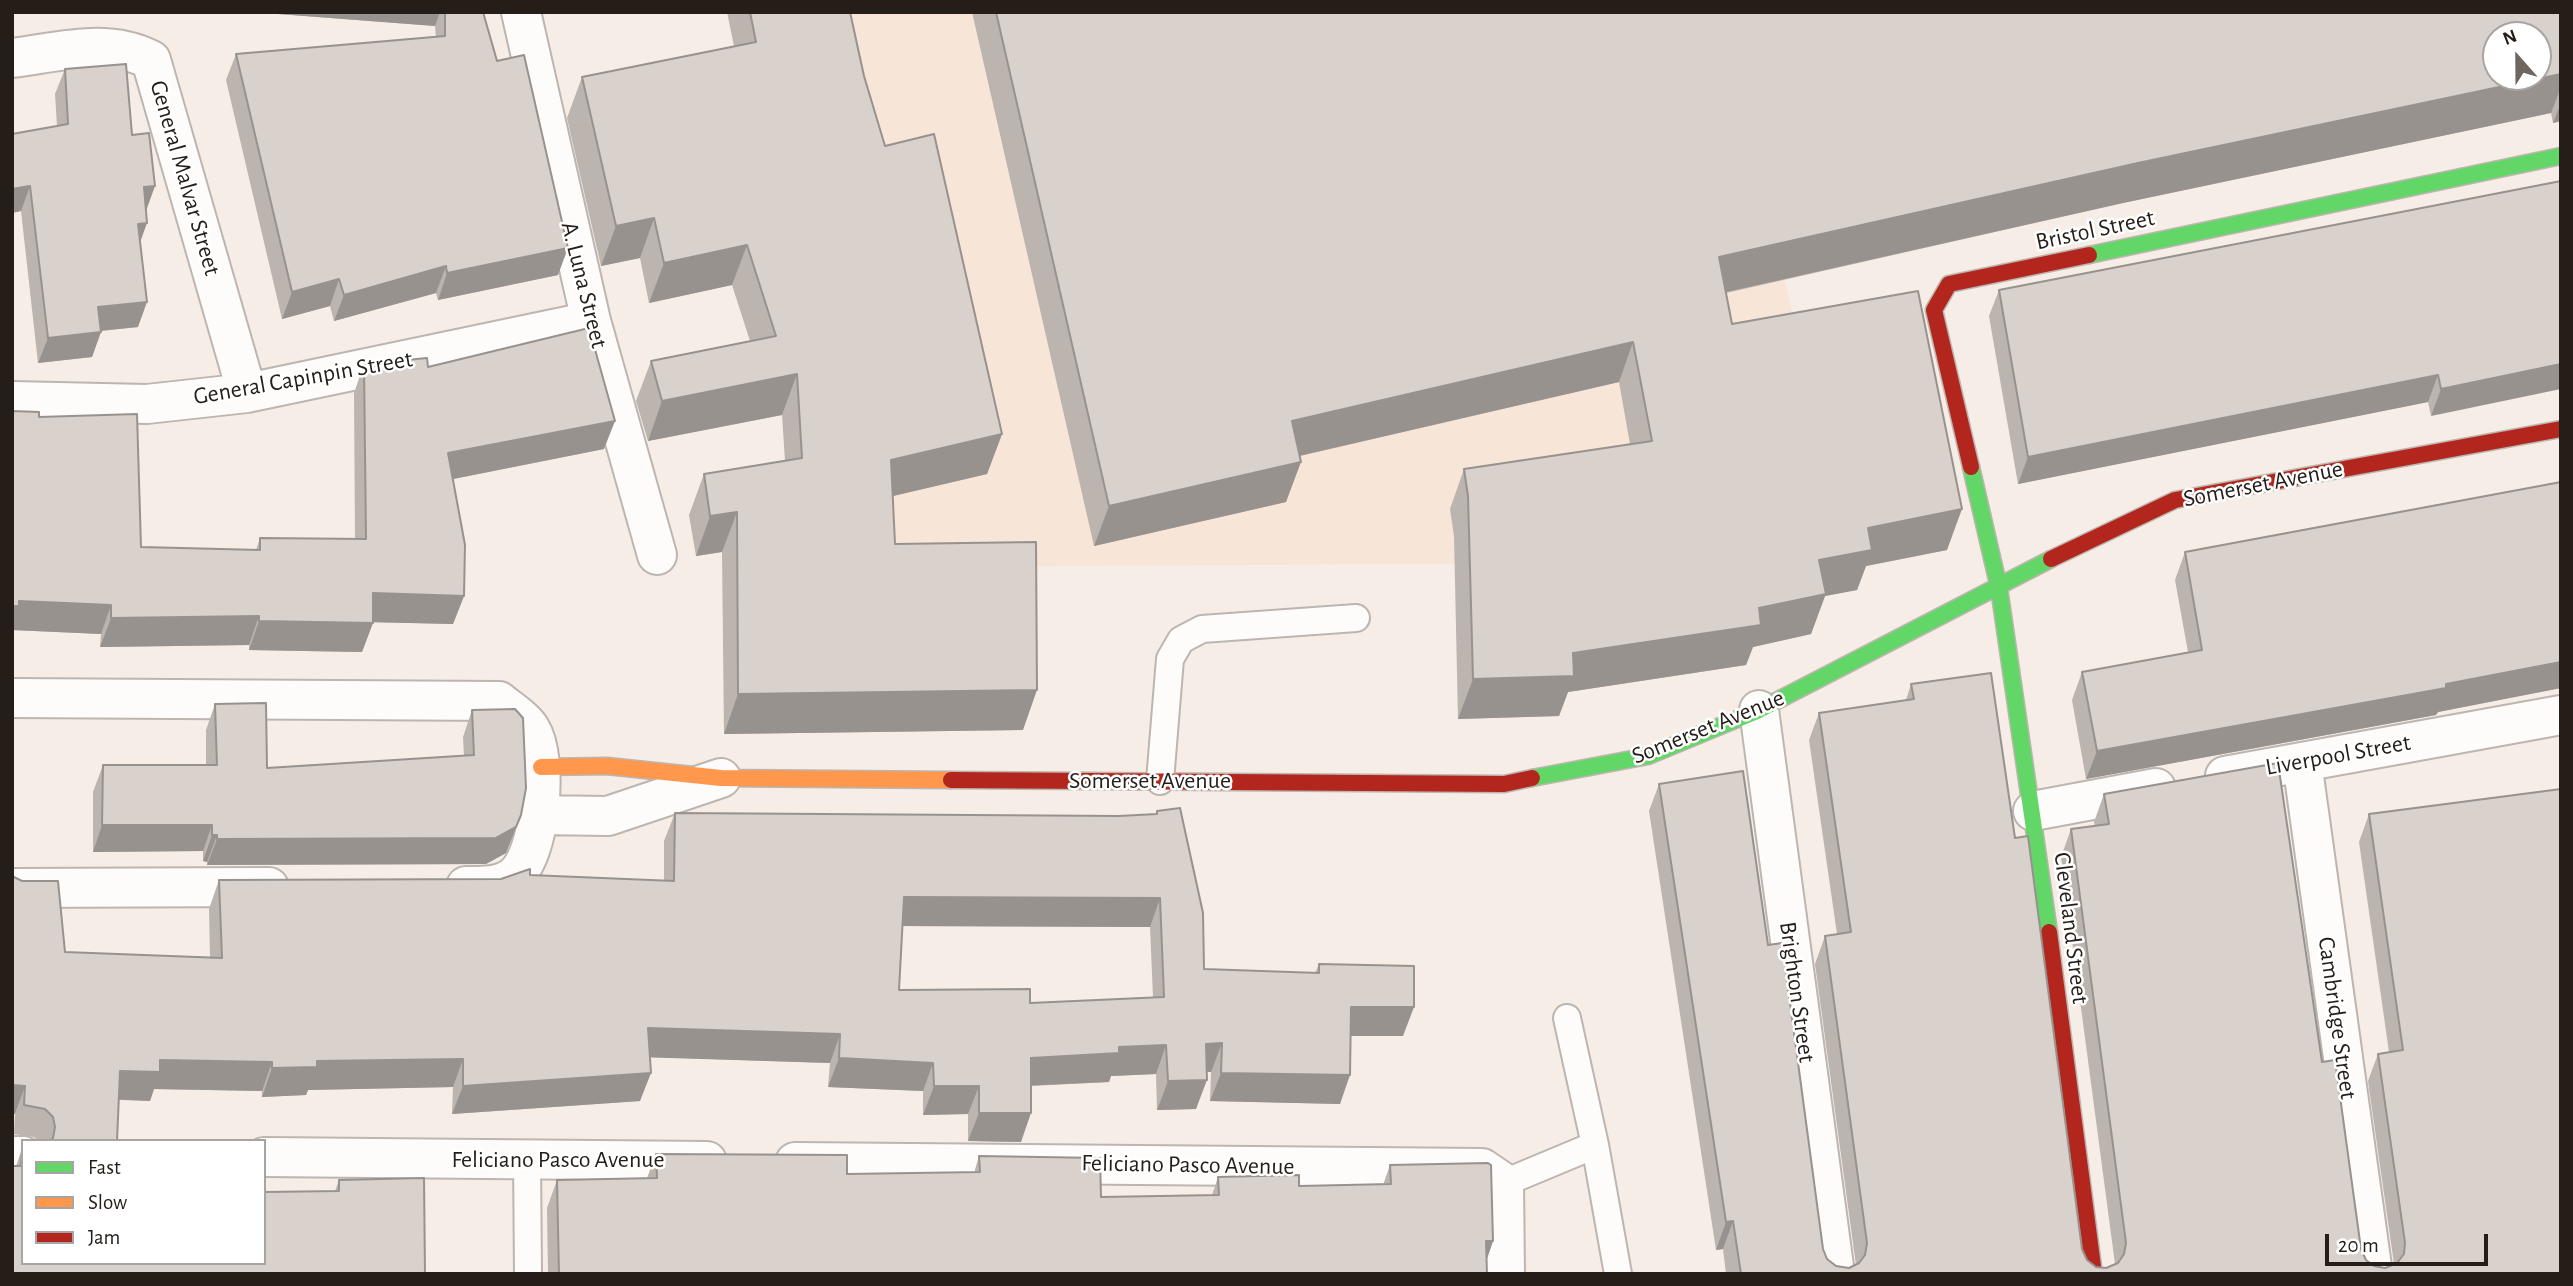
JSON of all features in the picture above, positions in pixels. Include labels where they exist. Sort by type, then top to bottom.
[{"type":"street","name":"A. Luna Street","points":[[521,12],[591,321],[657,555]]},
{"type":"street","name":"General Malvar Street","points":[[12,58],[110,46],[132,50],[151,60],[247,393]]},
{"type":"street","name":"Bristol Street","points":[[1999,588],[1934,310],[1949,284],[2561,156]]},
{"type":"street","name":"General Capinpin Street","points":[[12,401],[147,404],[247,393],[591,321]]},
{"type":"street","name":"Somerset Avenue","points":[[541,767],[607,766],[721,778],[1504,784],[1648,756],[1759,710],[2090,539],[2175,500],[2561,429]]},
{"type":"street","name":"Cleveland Street","points":[[1999,588],[2033,811],[2094,1274]]},
{"type":"street","points":[[12,698],[499,701],[531,729],[541,767],[538,815],[529,860],[512,878],[490,886],[435,886]]},
{"type":"street","name":"Brighton Street","points":[[1759,710],[1835,1274]]},
{"type":"street","name":"Liverpool Street","points":[[2033,811],[2561,715]]},
{"type":"street","name":"Cambridge Street","points":[[2302,762],[2372,1274]]},
{"type":"street","name":"Somerset Avenue","points":[[538,815],[608,816],[721,778]]},
{"type":"street","points":[[12,888],[299,887]]},
{"type":"street","name":"Feliciano Pasco Avenue","points":[[266,1157],[755,1161],[1493,1175]]},
{"type":"street","points":[[1493,1175],[1505,1274]]},
{"type":"lane","points":[[1160,781],[1170,659],[1181,640],[1202,629],[1356,618]]},
{"type":"lane","points":[[1567,1018],[1595,1145],[1618,1274]]},
{"type":"lane","points":[[1493,1175],[1595,1145]]},
{"type":"lane","points":[[527,1159],[527,1274]]},
{"type":"shaded area","points":[[780,12],[2428,12],[1757,156],[1838,520],[1568,563],[889,567]]},
{"type":"building","points":[[445,12],[483,12],[497,61],[524,55],[568,248],[447,273],[446,266],[344,295],[339,279],[292,292],[236,54],[445,36]]},
{"type":"building","points":[[750,12],[850,12],[864,76],[885,146],[934,134],[1002,434],[891,460],[895,544],[1036,542],[1037,690],[738,694],[737,512],[710,516],[704,474],[802,458],[797,374],[662,401],[651,361],[776,336],[747,245],[664,263],[654,218],[616,226],[582,77],[756,42]]},
{"type":"building","points":[[996,12],[2561,12],[2561,74],[2552,76],[2552,21],[2482,21],[2482,91],[2138,163],[1719,257],[1732,324],[1918,291],[1962,509],[1868,528],[1872,550],[1819,560],[1826,594],[1759,608],[1761,625],[1573,653],[1574,676],[1473,679],[1468,496],[1464,469],[1652,441],[1633,342],[1292,421],[1301,462],[1109,506]]},
{"type":"building","points":[[126,64],[132,135],[149,133],[155,186],[144,187],[147,223],[138,224],[147,302],[98,307],[101,332],[48,338],[30,186],[12,189],[12,134],[68,124],[65,69]]},
{"type":"building","points":[[2561,181],[2561,364],[2441,389],[2438,375],[2028,457],[1999,290]]},
{"type":"building","points":[[589,328],[615,421],[448,453],[465,545],[464,596],[373,593],[373,623],[259,621],[259,616],[111,618],[111,605],[19,601],[19,606],[12,606],[12,411],[39,412],[39,417],[137,414],[141,547],[260,550],[260,538],[366,539],[364,364],[427,358],[428,367]]},
{"type":"building","points":[[2561,482],[2561,662],[2446,684],[2446,688],[2097,751],[2082,672],[2202,650],[2185,552]]},
{"type":"building","points":[[1991,673],[2015,838],[2028,836],[2082,1249],[2087,1260],[2096,1267],[2106,1268],[2118,1263],[2124,1254],[2126,1243],[2071,829],[2109,824],[2104,794],[2278,763],[2322,1062],[2335,1060],[2361,1249],[2366,1260],[2374,1266],[2385,1268],[2397,1263],[2404,1254],[2405,1243],[2378,1054],[2403,1050],[2369,814],[2561,789],[2561,1274],[1741,1274],[1733,1221],[1726,1222],[1659,784],[1743,771],[1768,945],[1782,943],[1823,1249],[1827,1259],[1836,1266],[1849,1268],[1859,1263],[1865,1255],[1867,1243],[1825,936],[1851,932],[1819,713],[1914,699],[1911,684]]},
{"type":"building","points":[[266,703],[267,768],[474,755],[472,710],[515,709],[523,718],[526,788],[516,827],[496,838],[217,839],[217,835],[212,835],[212,825],[102,825],[103,765],[217,765],[215,704]]},
{"type":"building","points":[[1180,808],[1203,913],[1204,969],[1319,973],[1319,964],[1414,966],[1414,1007],[1351,1007],[1350,1075],[1221,1073],[1222,1043],[1206,1044],[1207,1080],[1168,1081],[1166,1045],[1119,1047],[1119,1053],[1031,1058],[1031,1113],[979,1113],[979,1086],[934,1086],[933,1063],[839,1058],[840,1034],[648,1028],[651,1073],[463,1086],[463,1059],[317,1061],[317,1067],[272,1068],[272,1062],[160,1060],[160,1072],[120,1071],[117,1139],[52,1139],[55,1127],[53,1117],[45,1109],[24,1105],[25,1086],[12,1085],[12,876],[22,881],[58,881],[65,952],[222,958],[219,880],[501,879],[530,869],[530,875],[674,881],[675,813],[1157,814],[1157,811]],"holes":[[[904,897],[1160,898],[1164,997],[1030,1003],[1030,989],[899,990]]]},
{"type":"building","points":[[656,1154],[847,1155],[847,1174],[980,1172],[979,1156],[1100,1158],[1101,1197],[1219,1195],[1218,1177],[1299,1175],[1299,1186],[1391,1184],[1390,1165],[1488,1163],[1491,1165],[1493,1241],[1486,1241],[1487,1274],[559,1274],[557,1180],[657,1178]]},
{"type":"building","points":[[12,1166],[21,1166],[21,1265],[266,1265],[266,1192],[339,1191],[339,1180],[424,1178],[425,1274],[12,1274]]},
{"type":"traffic: fast","points":[[2089,255],[2561,156]]},
{"type":"traffic: fast","points":[[1971,467],[1999,588],[2049,932]]},
{"type":"traffic: fast","points":[[1532,778],[1648,756],[1759,710],[2051,559]]},
{"type":"traffic: slow","points":[[541,767],[607,766],[721,778],[951,780]]},
{"type":"traffic: jam","points":[[1971,467],[1934,310],[1949,284],[2089,255]]},
{"type":"traffic: jam","points":[[2051,559],[2175,500],[2561,429]]},
{"type":"traffic: jam","points":[[951,780],[1504,784],[1532,778]]},
{"type":"traffic: jam","points":[[2049,932],[2094,1274]]}]
